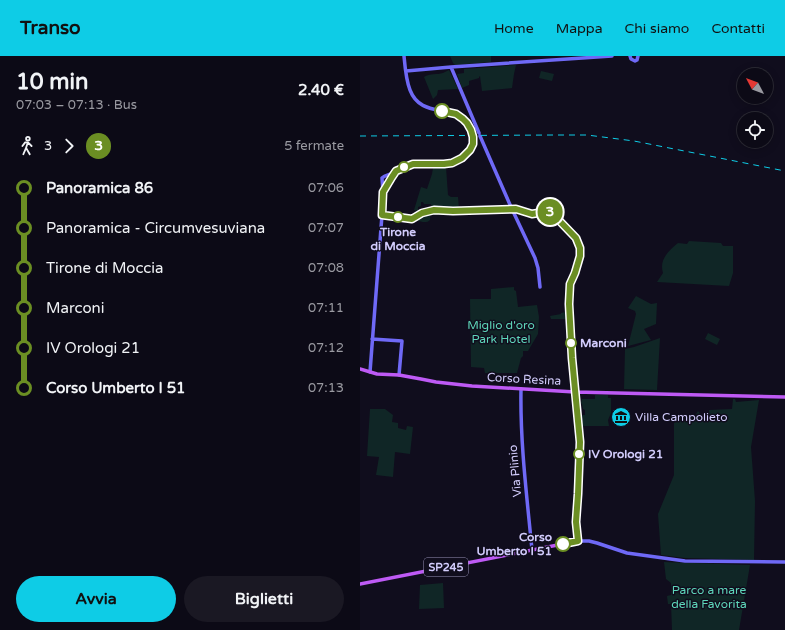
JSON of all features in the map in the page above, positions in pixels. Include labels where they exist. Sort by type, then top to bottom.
[{"type":"main road","name":"Corso Resina","points":[[360,369],[377,374],[399,375],[436,382],[521,389],[574,392],[785,397]]},
{"type":"main road","points":[[574,392],[580,442],[576,522],[578,541]]},
{"type":"main road","name":"SP245","points":[[360,584],[578,541]]},
{"type":"street","points":[[370,372],[383,178],[413,164],[448,164],[455,162],[464,157],[472,146],[472,134],[469,125],[463,119],[456,114],[427,108],[417,102],[408,85],[404,56]]},
{"type":"street","points":[[406,71],[612,56]]},
{"type":"street","points":[[630,56],[631,59],[635,61],[637,60],[638,56]]},
{"type":"street","points":[[451,67],[511,207],[535,258],[538,268],[540,287]]},
{"type":"street","points":[[383,192],[396,171]]},
{"type":"street","points":[[387,176],[390,179]]},
{"type":"street","points":[[383,182],[388,184]]},
{"type":"street","points":[[372,339],[402,341],[399,375]]},
{"type":"street","name":"Via Plinio","points":[[521,389],[521,426],[532,550]]},
{"type":"street","name":"SP245","points":[[578,541],[589,541],[627,553],[685,561],[785,562]]},
{"type":"green space","points":[[450,56],[491,56],[491,62],[455,65]]},
{"type":"green space","points":[[516,65],[512,88],[482,91],[480,76],[479,78],[469,81],[469,85],[462,88],[457,74],[464,73],[464,69]]},
{"type":"green space","points":[[449,70],[458,89],[438,90],[437,95],[433,99],[424,77],[443,73]]},
{"type":"green space","points":[[541,71],[554,74],[552,81],[539,78]]},
{"type":"green space","points":[[446,167],[448,195],[451,197],[458,197],[459,209],[431,209],[431,204],[424,204],[421,202],[421,206],[418,207],[418,211],[414,210],[421,187],[427,189],[433,168]]},
{"type":"green space","points":[[423,215],[430,215],[430,220],[425,222],[417,221],[417,218]]},
{"type":"green space","points":[[689,241],[721,243],[723,246],[733,246],[733,273],[729,286],[657,282],[663,273],[662,264],[665,256],[678,243],[687,244]]},
{"type":"green space","name":"Miglio d'oro Park Hotel","points":[[514,287],[518,307],[537,305],[539,317],[538,334],[528,351],[523,351],[523,356],[521,358],[517,373],[485,373],[484,368],[471,367],[470,299],[491,299],[491,289]]},
{"type":"green space","points":[[636,296],[651,304],[657,303],[656,324],[644,329],[651,340],[628,346],[636,314],[635,311],[628,308]]},
{"type":"green space","points":[[566,312],[566,319],[551,319],[550,316]]},
{"type":"green space","points":[[708,333],[720,339],[717,345],[705,339]]},
{"type":"green space","points":[[660,338],[657,390],[624,389],[625,349]]},
{"type":"green space","points":[[595,395],[608,395],[608,398],[611,398],[611,413],[608,420],[609,426],[582,426],[582,415],[585,415],[585,410],[583,409],[581,403],[582,399],[595,399]]},
{"type":"green space","points":[[733,399],[735,399],[736,402],[759,400],[751,447],[755,501],[754,560],[685,558],[661,555],[658,514],[674,475],[674,423],[679,419],[679,414],[695,416],[698,411],[700,414],[705,415],[709,414],[709,410],[732,409]]},
{"type":"green space","points":[[370,409],[385,409],[393,415],[392,422],[398,423],[398,428],[406,430],[407,426],[413,427],[410,454],[395,452],[393,477],[376,475],[379,457],[367,456]]},
{"type":"green space","name":"Parco a mare della Favorita","points":[[664,562],[750,565],[739,630],[672,630],[671,604],[668,604],[667,596],[671,595],[671,583],[666,579]]},
{"type":"green space","points":[[443,583],[444,608],[419,609],[420,585]]},
{"type":"railway","points":[[360,136],[587,135],[634,141],[785,171]]},
{"type":"bus line","name":"3","points":[[442,111],[456,114],[467,123],[473,137],[472,148],[468,154],[452,163],[413,164],[396,171],[383,192],[382,215],[412,219],[422,213],[434,210],[453,211],[516,209],[532,214],[550,211],[576,238],[580,248],[580,256],[570,284],[569,304],[575,400],[580,442],[576,522],[578,541],[563,544]]},
{"type":"place","name":"Tirone di Moccia","points":[[398,217]]},
{"type":"place","name":"Marconi","points":[[571,343]]},
{"type":"place","name":"Villa Campolieto","points":[[621,417]]},
{"type":"place","name":"IV Orologi 21","points":[[579,454]]},
{"type":"place","name":"Corso Umberto I 51","points":[[563,544]]}]
